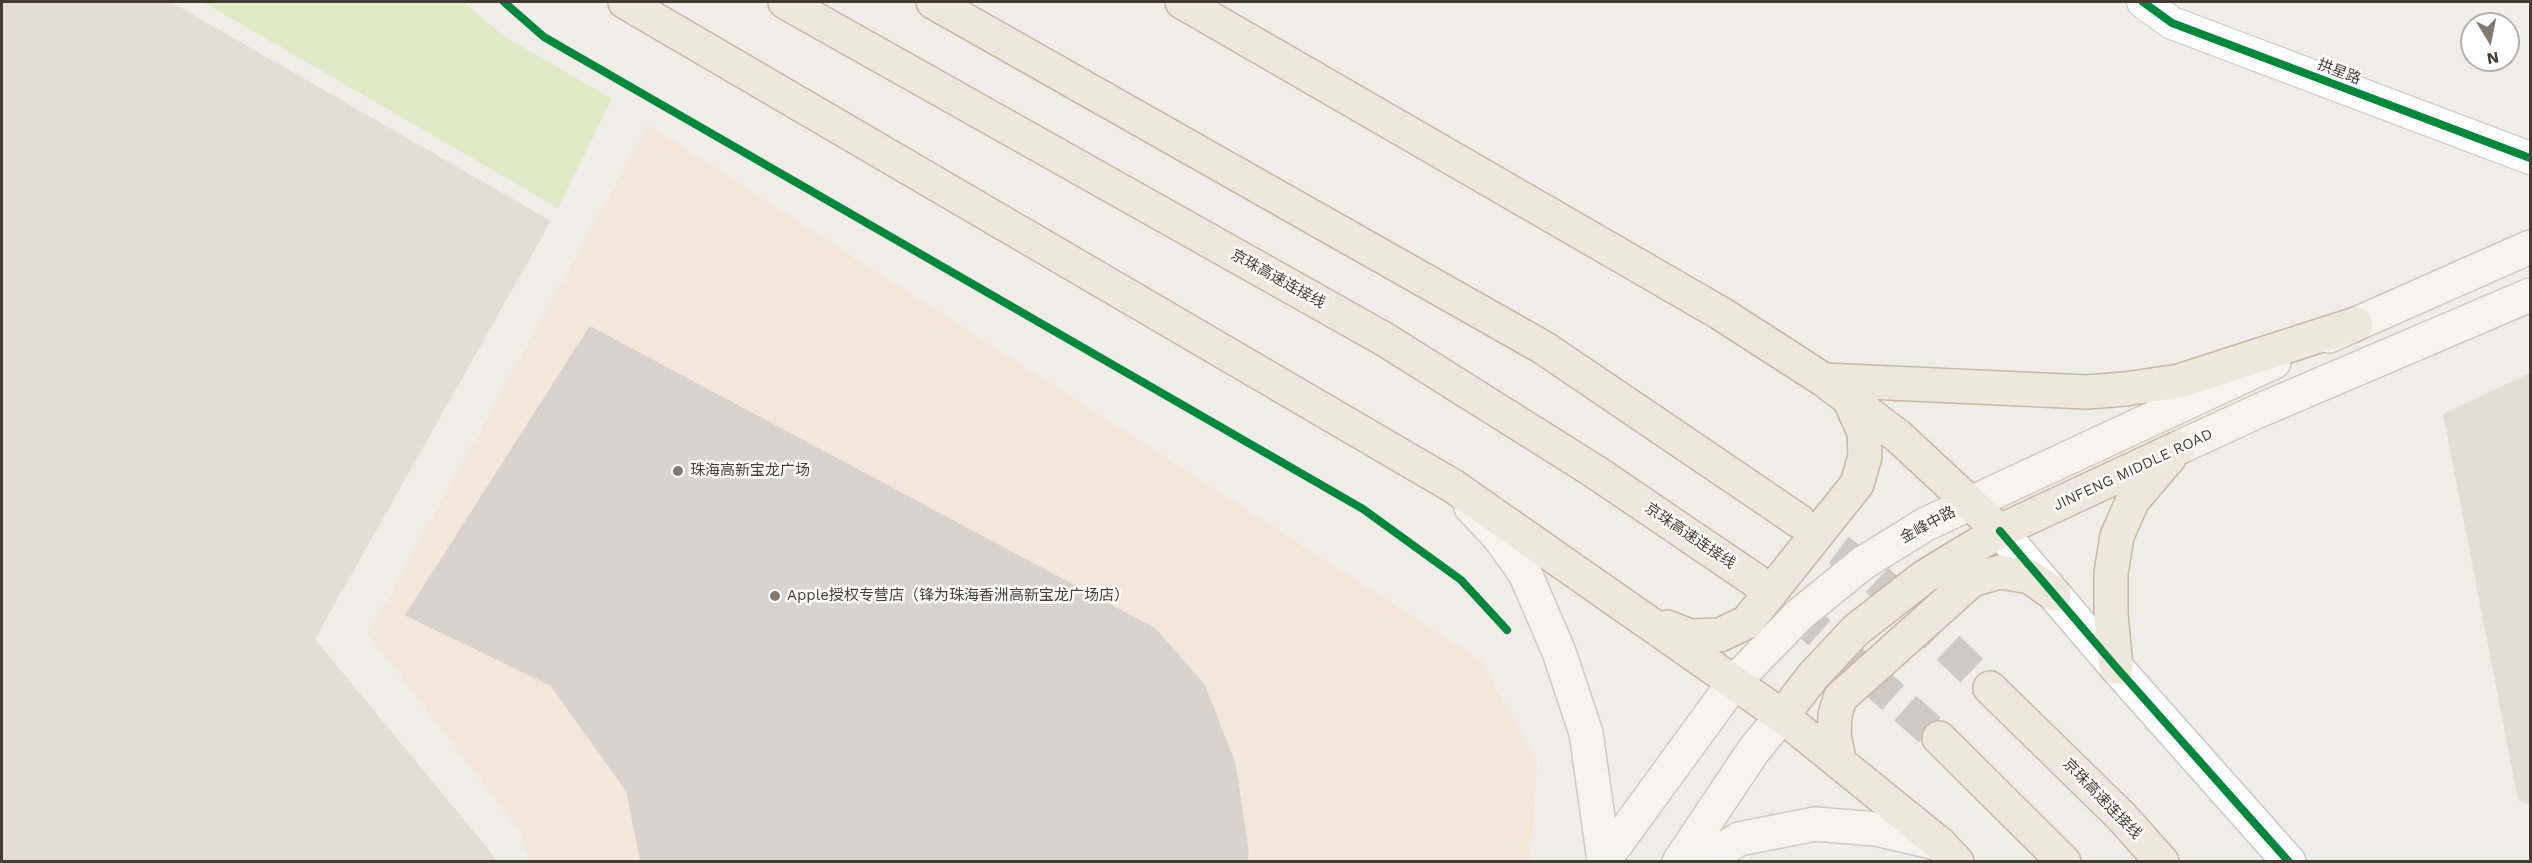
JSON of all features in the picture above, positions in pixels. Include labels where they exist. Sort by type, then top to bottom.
[{"type":"highway","points":[[625,2],[1453,486],[1735,681],[1782,716],[1948,853]]},
{"type":"highway","name":"京珠高速连接线","points":[[785,2],[1384,339],[1594,471],[1756,581]]},
{"type":"highway","points":[[933,2],[1544,348],[1799,521]]},
{"type":"highway","points":[[1182,2],[1720,313],[1836,389],[1898,436],[2000,531]]},
{"type":"highway","points":[[1836,389],[2087,392],[2126,389],[2179,381],[2356,324]]},
{"type":"highway","points":[[1648,620],[1690,636],[1720,635],[1747,622],[1857,484],[1865,456],[1864,432],[1836,389]]},
{"type":"highway","points":[[2116,667],[2111,615],[2111,573],[2117,536],[2133,501],[2178,448]]},
{"type":"highway","name":"JINFENG MIDDLE ROAD","points":[[1782,716],[1813,676],[1856,630],[1923,577],[2000,531],[2178,448]]},
{"type":"highway","points":[[1840,763],[1834,736],[1835,715],[1840,698],[1972,580],[2000,572],[2030,577],[2054,594]]},
{"type":"highway","name":"京珠高速连接线","points":[[1990,688],[2121,816],[2162,861]]},
{"type":"highway","points":[[1939,738],[2064,861]]},
{"type":"main road","points":[[2356,324],[2530,247]]},
{"type":"main road","name":"JINFENG MIDDLE ROAD","points":[[2178,448],[2256,412],[2530,295]]},
{"type":"main road","name":"金峰中路","points":[[1604,861],[1735,681],[1799,615],[1863,563],[1926,524],[1971,502],[2356,324]]},
{"type":"main road","points":[[1453,486],[1499,537],[1525,573],[1544,614],[1586,733],[1604,861]]},
{"type":"main road","points":[[1679,861],[1754,750],[1782,716]]},
{"type":"main road","points":[[1702,861],[1739,839],[1815,824],[1876,829],[1948,853]]},
{"type":"street","name":"拱星路","points":[[2143,2],[2172,23],[2530,158]]},
{"type":"street","points":[[2000,531],[2116,667],[2289,861]]},
{"type":"shaded area","points":[[2,2],[171,2],[551,221],[315,639],[498,861],[2,861]]},
{"type":"shaded area","points":[[648,125],[1482,661],[1537,762],[1530,861],[530,861],[520,831],[368,634]]},
{"type":"shaded area","points":[[2530,373],[2530,805],[2518,800],[2443,414]]},
{"type":"green space","points":[[203,2],[464,2],[502,35],[612,99],[558,208]]},
{"type":"building","name":"珠海高新宝龙广场","points":[[590,327],[1155,629],[1204,685],[1235,764],[1248,851],[1247,862],[641,862],[627,791],[551,685],[406,615]]},
{"type":"tunnel","points":[[1799,521],[1870,573],[1990,688]]},
{"type":"tunnel","points":[[1756,581],[1814,628],[1939,738]]},
{"type":"cycle path","points":[[504,2],[544,37],[1363,509],[1461,580],[1507,630]]},
{"type":"cycle path","points":[[2143,2],[2172,23],[2530,158]]},
{"type":"cycle path","points":[[2000,531],[2116,667],[2289,862]]},
{"type":"place","name":"珠海高新宝龙广场","points":[[678,471]]},
{"type":"place","name":"Apple授权专营店（锋为珠海香洲高新宝龙广场店）","points":[[775,596]]}]
